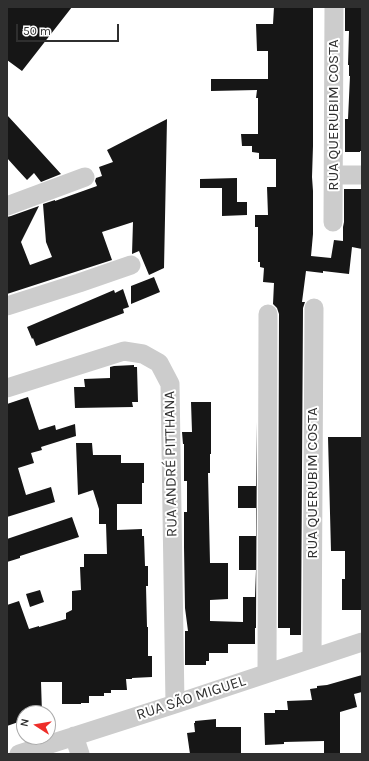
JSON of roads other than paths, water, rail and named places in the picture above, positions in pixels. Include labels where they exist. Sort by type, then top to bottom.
[{"type":"street","name":"RUA QUERUBIM COSTA","points":[[333,222],[334,7]]},
{"type":"street","points":[[334,175],[362,175]]},
{"type":"street","points":[[7,206],[85,177]]},
{"type":"street","points":[[7,306],[131,265]]},
{"type":"street","name":"RUA QUERUBIM COSTA","points":[[312,658],[314,308]]},
{"type":"street","points":[[267,673],[268,314]]},
{"type":"street","name":"RUA ANDRÉ PITTHANA","points":[[7,388],[124,351],[143,354],[159,363],[170,384],[175,704]]},
{"type":"street","name":"RUA SÃO MIGUEL","points":[[19,754],[77,745],[175,704],[362,642]]}]
